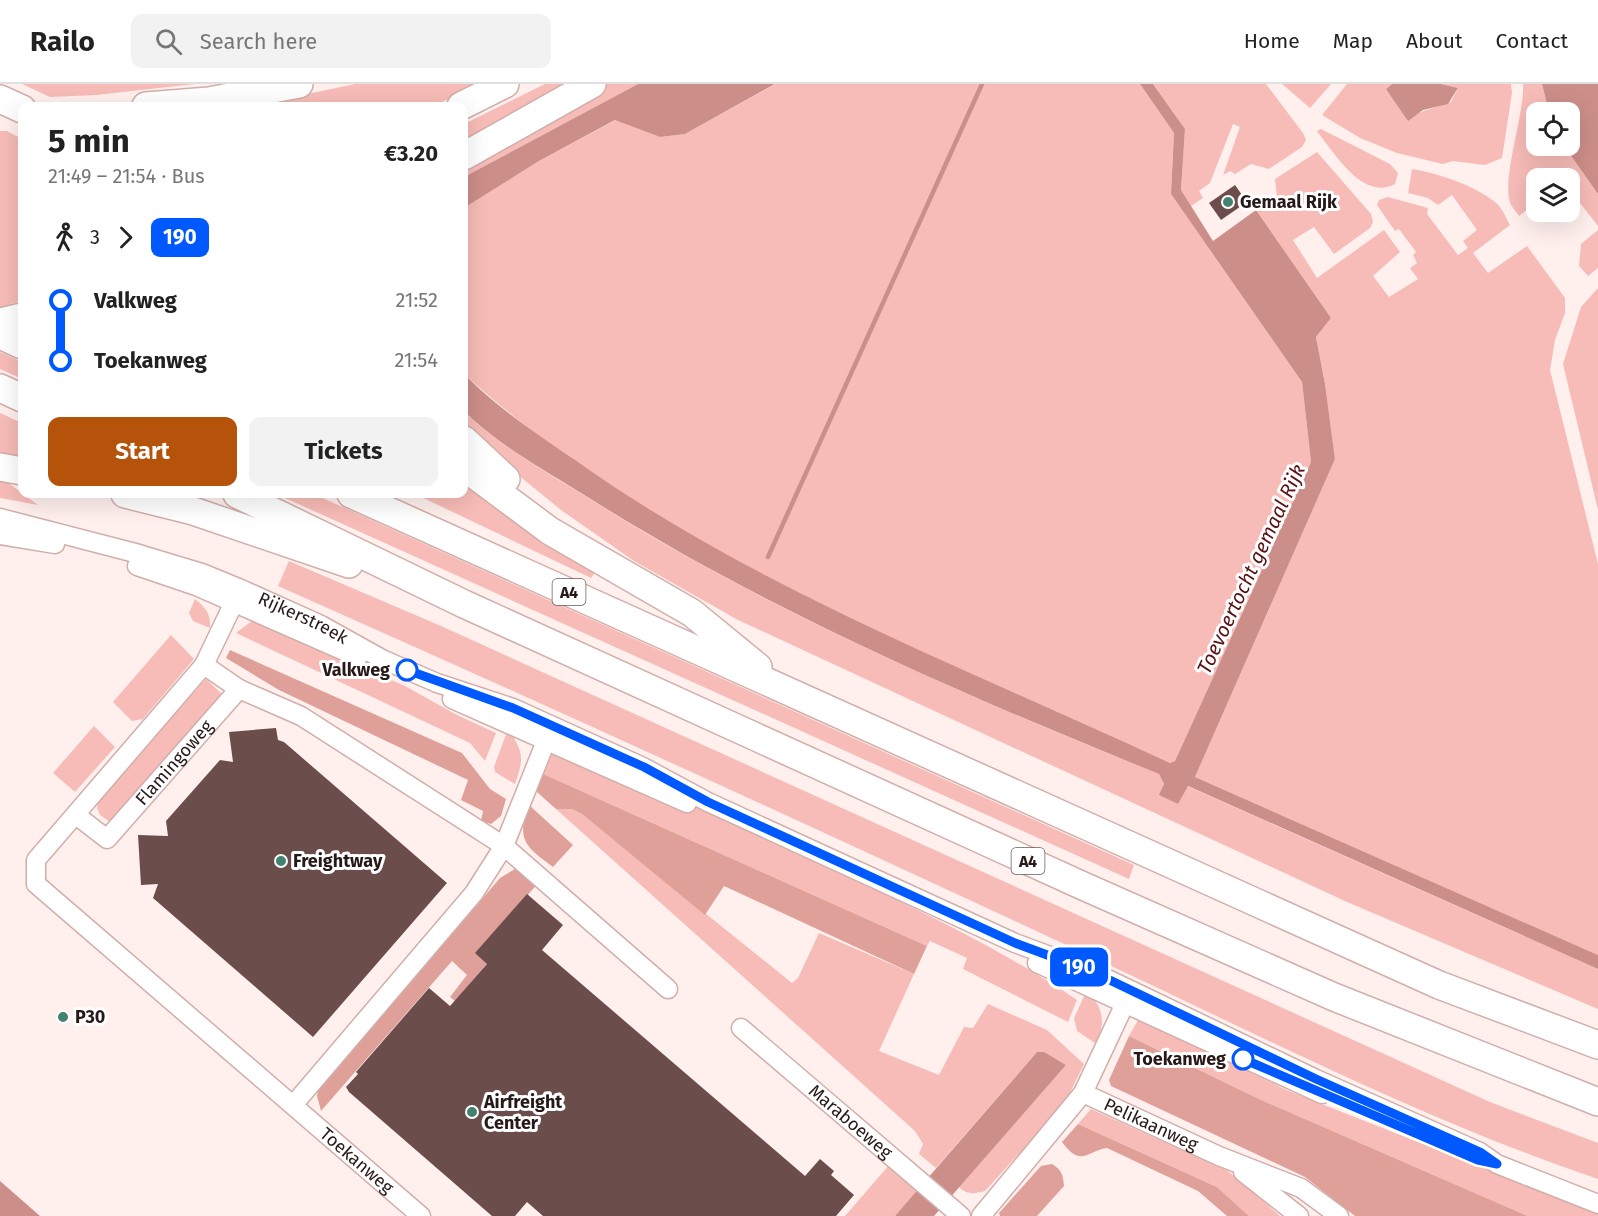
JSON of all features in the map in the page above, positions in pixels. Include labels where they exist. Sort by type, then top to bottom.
[{"type":"highway","points":[[196,102],[299,84]]},
{"type":"highway","points":[[468,102],[505,84]]},
{"type":"highway","points":[[468,154],[592,84]]},
{"type":"highway","points":[[0,99],[18,107]]},
{"type":"highway","points":[[0,116],[18,116]]},
{"type":"highway","points":[[0,322],[18,318]]},
{"type":"highway","points":[[0,335],[18,343]]},
{"type":"highway","points":[[0,388],[18,396]]},
{"type":"highway","name":"A4","points":[[468,444],[596,559]]},
{"type":"highway","points":[[0,467],[18,470]]},
{"type":"highway","name":"A4","points":[[468,470],[550,531],[692,613],[786,690]]},
{"type":"highway","name":"A4","points":[[139,498],[233,524],[464,604]]},
{"type":"highway","name":"A4","points":[[245,498],[464,604],[1060,876],[1334,997],[1598,1102]]},
{"type":"highway","name":"A4","points":[[360,498],[1439,985],[1598,1045]]},
{"type":"street","name":"Rijkerstreek","points":[[0,518],[202,573],[238,596],[549,733],[1128,998],[1274,1074],[1478,1160],[1497,1164],[1598,1204]]},
{"type":"street","name":"Rijkerstreek","points":[[0,535],[39,540],[118,560],[196,586],[238,596]]},
{"type":"street","points":[[238,596],[204,665],[36,860],[36,884],[294,1104],[474,893],[504,846],[549,733]]},
{"type":"street","points":[[204,665],[239,689],[301,716],[504,846],[668,989]]},
{"type":"street","name":"Flamingoweg","points":[[76,815],[107,839],[239,689]]},
{"type":"street","points":[[981,1216],[1083,1093],[1128,998]]},
{"type":"street","name":"Maraboeweg","points":[[741,1028],[956,1211]]},
{"type":"street","name":"Pelikaanweg","points":[[1083,1093],[1219,1156],[1301,1188],[1339,1216]]},
{"type":"street","name":"Toekanweg","points":[[294,1104],[421,1216]]},
{"type":"street","name":"Pelikaanweg","points":[[1219,1156],[1260,1183],[1299,1216]]},
{"type":"shaded area","points":[[22,84],[195,84],[96,95],[50,97]]},
{"type":"shaded area","points":[[355,84],[479,84],[442,102],[270,102]]},
{"type":"shaded area","points":[[545,84],[585,84],[468,147],[468,122]]},
{"type":"shaded area","points":[[605,84],[638,84],[468,175],[468,159]]},
{"type":"shaded area","points":[[638,84],[775,84],[685,134],[660,137],[615,120],[539,161],[468,205],[468,175]]},
{"type":"shaded area","points":[[776,84],[1140,84],[1174,133],[1171,194],[1302,382],[1311,462],[1175,761],[1170,763],[893,639],[801,595],[712,548],[625,496],[542,438],[468,377],[468,205],[539,161],[616,120],[660,137],[685,134]]},
{"type":"shaded area","points":[[1140,84],[1153,84],[1185,129],[1181,190],[1213,241],[1256,210],[1331,318],[1316,337],[1335,459],[1195,777],[1598,955],[1598,969],[1188,786],[1178,804],[1159,795],[1164,784],[1159,774],[943,683],[802,617],[664,543],[597,503],[494,437],[468,414],[468,378],[503,409],[546,440],[645,506],[717,549],[865,625],[1170,763],[1175,761],[1311,462],[1302,382],[1171,194],[1174,133]]},
{"type":"shaded area","points":[[1153,84],[1266,84],[1306,140],[1302,147],[1269,169],[1251,164],[1235,174],[1230,171],[1223,175],[1240,127],[1233,124],[1210,183],[1199,191],[1203,198],[1191,206],[1181,190],[1185,129]]},
{"type":"shaded area","points":[[1282,84],[1331,84],[1310,108]]},
{"type":"shaded area","points":[[1347,84],[1392,84],[1386,89],[1418,113],[1451,102],[1458,88],[1441,84],[1511,84],[1512,93],[1502,158],[1485,165],[1453,161],[1443,164],[1397,153],[1360,138],[1322,115]]},
{"type":"shaded area","points":[[1392,84],[1441,84],[1458,88],[1448,104],[1423,110],[1408,121],[1386,89]]},
{"type":"shaded area","points":[[1523,84],[1542,84],[1546,102],[1526,102],[1526,156],[1571,156],[1580,168],[1526,168],[1526,211],[1519,216],[1511,205],[1508,194],[1510,165],[1523,97]]},
{"type":"shaded area","points":[[1542,84],[1598,84],[1598,194],[1571,156],[1580,156],[1580,102],[1546,102]]},
{"type":"shaded area","points":[[1321,129],[1390,164],[1398,173],[1395,184],[1383,188],[1361,181],[1342,164],[1317,131]]},
{"type":"shaded area","points":[[0,131],[7,131],[18,137],[18,302],[0,307]]},
{"type":"shaded area","points":[[1317,152],[1371,214],[1373,222],[1370,228],[1334,254],[1314,227],[1293,240],[1317,278],[1384,230],[1400,252],[1373,276],[1389,297],[1418,279],[1410,268],[1417,263],[1413,255],[1416,252],[1399,229],[1395,231],[1377,205],[1379,200],[1388,197],[1428,208],[1427,214],[1458,255],[1468,248],[1463,241],[1477,230],[1452,195],[1438,205],[1428,198],[1408,193],[1412,169],[1466,185],[1500,207],[1510,225],[1473,253],[1488,273],[1527,246],[1565,298],[1565,313],[1555,340],[1550,370],[1598,564],[1598,955],[1195,777],[1335,459],[1316,337],[1331,318],[1256,210],[1277,198],[1275,179]]},
{"type":"shaded area","points":[[1580,169],[1598,194],[1598,226],[1580,203]]},
{"type":"shaded area","points":[[1598,230],[1598,268],[1588,276],[1579,266],[1581,244]]},
{"type":"shaded area","points":[[1598,288],[1598,510],[1563,364],[1581,307]]},
{"type":"shaded area","points":[[0,352],[18,360],[18,377],[0,369]]},
{"type":"shaded area","points":[[0,413],[18,421],[18,460],[0,457]]},
{"type":"shaded area","points":[[468,415],[495,438],[529,462],[668,546],[874,652],[1016,715],[1159,774],[1164,784],[1160,795],[1178,804],[1187,786],[1598,969],[1598,1009],[1347,902],[738,620],[634,561],[561,510],[468,434]]},
{"type":"shaded area","points":[[468,479],[596,571],[591,578],[423,498],[468,498]]},
{"type":"shaded area","points":[[0,481],[7,482],[18,490],[18,498],[29,498],[38,505],[0,498]]},
{"type":"shaded area","points":[[285,498],[323,498],[1134,865],[1129,879]]},
{"type":"shaded area","points":[[289,561],[441,626],[1490,1102],[1598,1143],[1598,1179],[1469,1130],[1342,1075],[788,816],[278,586]]},
{"type":"shaded area","points":[[195,599],[207,612],[210,628],[193,621],[189,613]]},
{"type":"shaded area","points":[[253,620],[405,686],[457,715],[496,733],[485,761],[470,743],[236,633]]},
{"type":"shaded area","points":[[171,635],[194,659],[143,719],[132,721],[113,702]]},
{"type":"shaded area","points":[[230,650],[462,753],[490,789],[506,799],[501,816],[491,824],[481,821],[483,811],[461,800],[468,780],[279,690],[226,658]]},
{"type":"shaded area","points":[[206,679],[224,696],[113,824],[100,815],[97,808],[98,801]]},
{"type":"shaded area","points":[[94,726],[115,747],[75,792],[53,773]]},
{"type":"shaded area","points":[[508,729],[521,756],[515,784],[495,772],[494,767]]},
{"type":"shaded area","points":[[556,752],[577,755],[733,824],[850,877],[961,932],[1032,971],[1077,1000],[1068,1022],[963,969],[967,958],[930,941],[927,946],[541,773]]},
{"type":"shaded area","points":[[541,773],[927,946],[914,974],[724,886],[705,915],[582,814],[572,809],[556,809],[537,792]]},
{"type":"shaded area","points":[[529,805],[573,845],[553,867],[530,847],[523,834]]},
{"type":"shaded area","points":[[556,809],[572,809],[582,814],[792,983],[798,978],[819,933],[914,974],[879,1051],[939,1075],[964,1027],[973,1028],[988,1004],[1047,1030],[1084,1064],[1065,1103],[985,1191],[968,1193],[959,1187],[1066,1065],[1044,1053],[1037,1052],[936,1168],[919,1154],[923,1144],[915,1131]]},
{"type":"shaded area","points":[[515,869],[522,870],[539,882],[480,950],[491,959],[455,1001],[450,997],[467,975],[452,961],[321,1111],[318,1091],[500,878]]},
{"type":"shaded area","points":[[1086,992],[1096,1002],[1101,1016],[1101,1030],[1095,1043],[1077,1031],[1074,1018]]},
{"type":"shaded area","points":[[1141,1015],[1286,1090],[1598,1213],[1598,1216],[1528,1216],[1259,1099],[1129,1036]]},
{"type":"shaded area","points":[[1129,1036],[1259,1099],[1528,1216],[1355,1216],[1305,1177],[1111,1086],[1109,1080]]},
{"type":"shaded area","points":[[1037,1052],[1044,1052],[1066,1065],[934,1216],[895,1216]]},
{"type":"shaded area","points":[[1091,1109],[1228,1171],[1280,1216],[1249,1216],[1217,1187],[1078,1124]]},
{"type":"shaded area","points":[[1078,1124],[1217,1187],[1249,1216],[1227,1216],[1198,1191],[1107,1148],[1084,1156],[1074,1154],[1062,1142]]},
{"type":"shaded area","points":[[890,1164],[919,1189],[895,1216],[845,1216]]},
{"type":"shaded area","points":[[1052,1164],[1061,1173],[1064,1186],[1037,1216],[1000,1216],[999,1213],[1041,1166]]},
{"type":"shaded area","points":[[0,1181],[40,1216],[0,1216]]},
{"type":"building","name":"Gemaal Rijk","points":[[1235,185],[1247,202],[1221,220],[1209,203]]},
{"type":"building","name":"Freightway","points":[[276,728],[278,740],[284,742],[447,883],[313,1037],[153,898],[158,884],[141,885],[138,835],[168,836],[166,821],[220,760],[233,762],[229,732]]},
{"type":"building","points":[[527,894],[563,925],[542,950],[805,1176],[820,1159],[834,1171],[831,1175],[854,1195],[836,1216],[543,1216],[527,1202],[515,1216],[492,1216],[349,1092],[346,1087],[358,1074],[356,1072],[429,988],[450,1006],[487,964],[475,953]]},
{"type":"waterway","points":[[768,557],[982,84]]},
{"type":"bus line","name":"190","points":[[407,670],[437,683],[513,708],[644,767],[708,802],[1015,943],[1093,972],[1316,1079],[1480,1152],[1497,1164],[1478,1160],[1243,1059]]},
{"type":"place","name":"Gemaal Rijk","points":[[1228,202]]},
{"type":"place","name":"Valkweg","points":[[407,670]]},
{"type":"place","name":"Freightway","points":[[281,861]]},
{"type":"place","name":"P30","points":[[63,1017]]},
{"type":"place","name":"Toekanweg","points":[[1243,1059]]},
{"type":"place","name":"Airfreight Center","points":[[472,1112]]},
{"type":"water label","name":"Toevoertocht gemaal Rijk","points":[[1251,569]]}]
